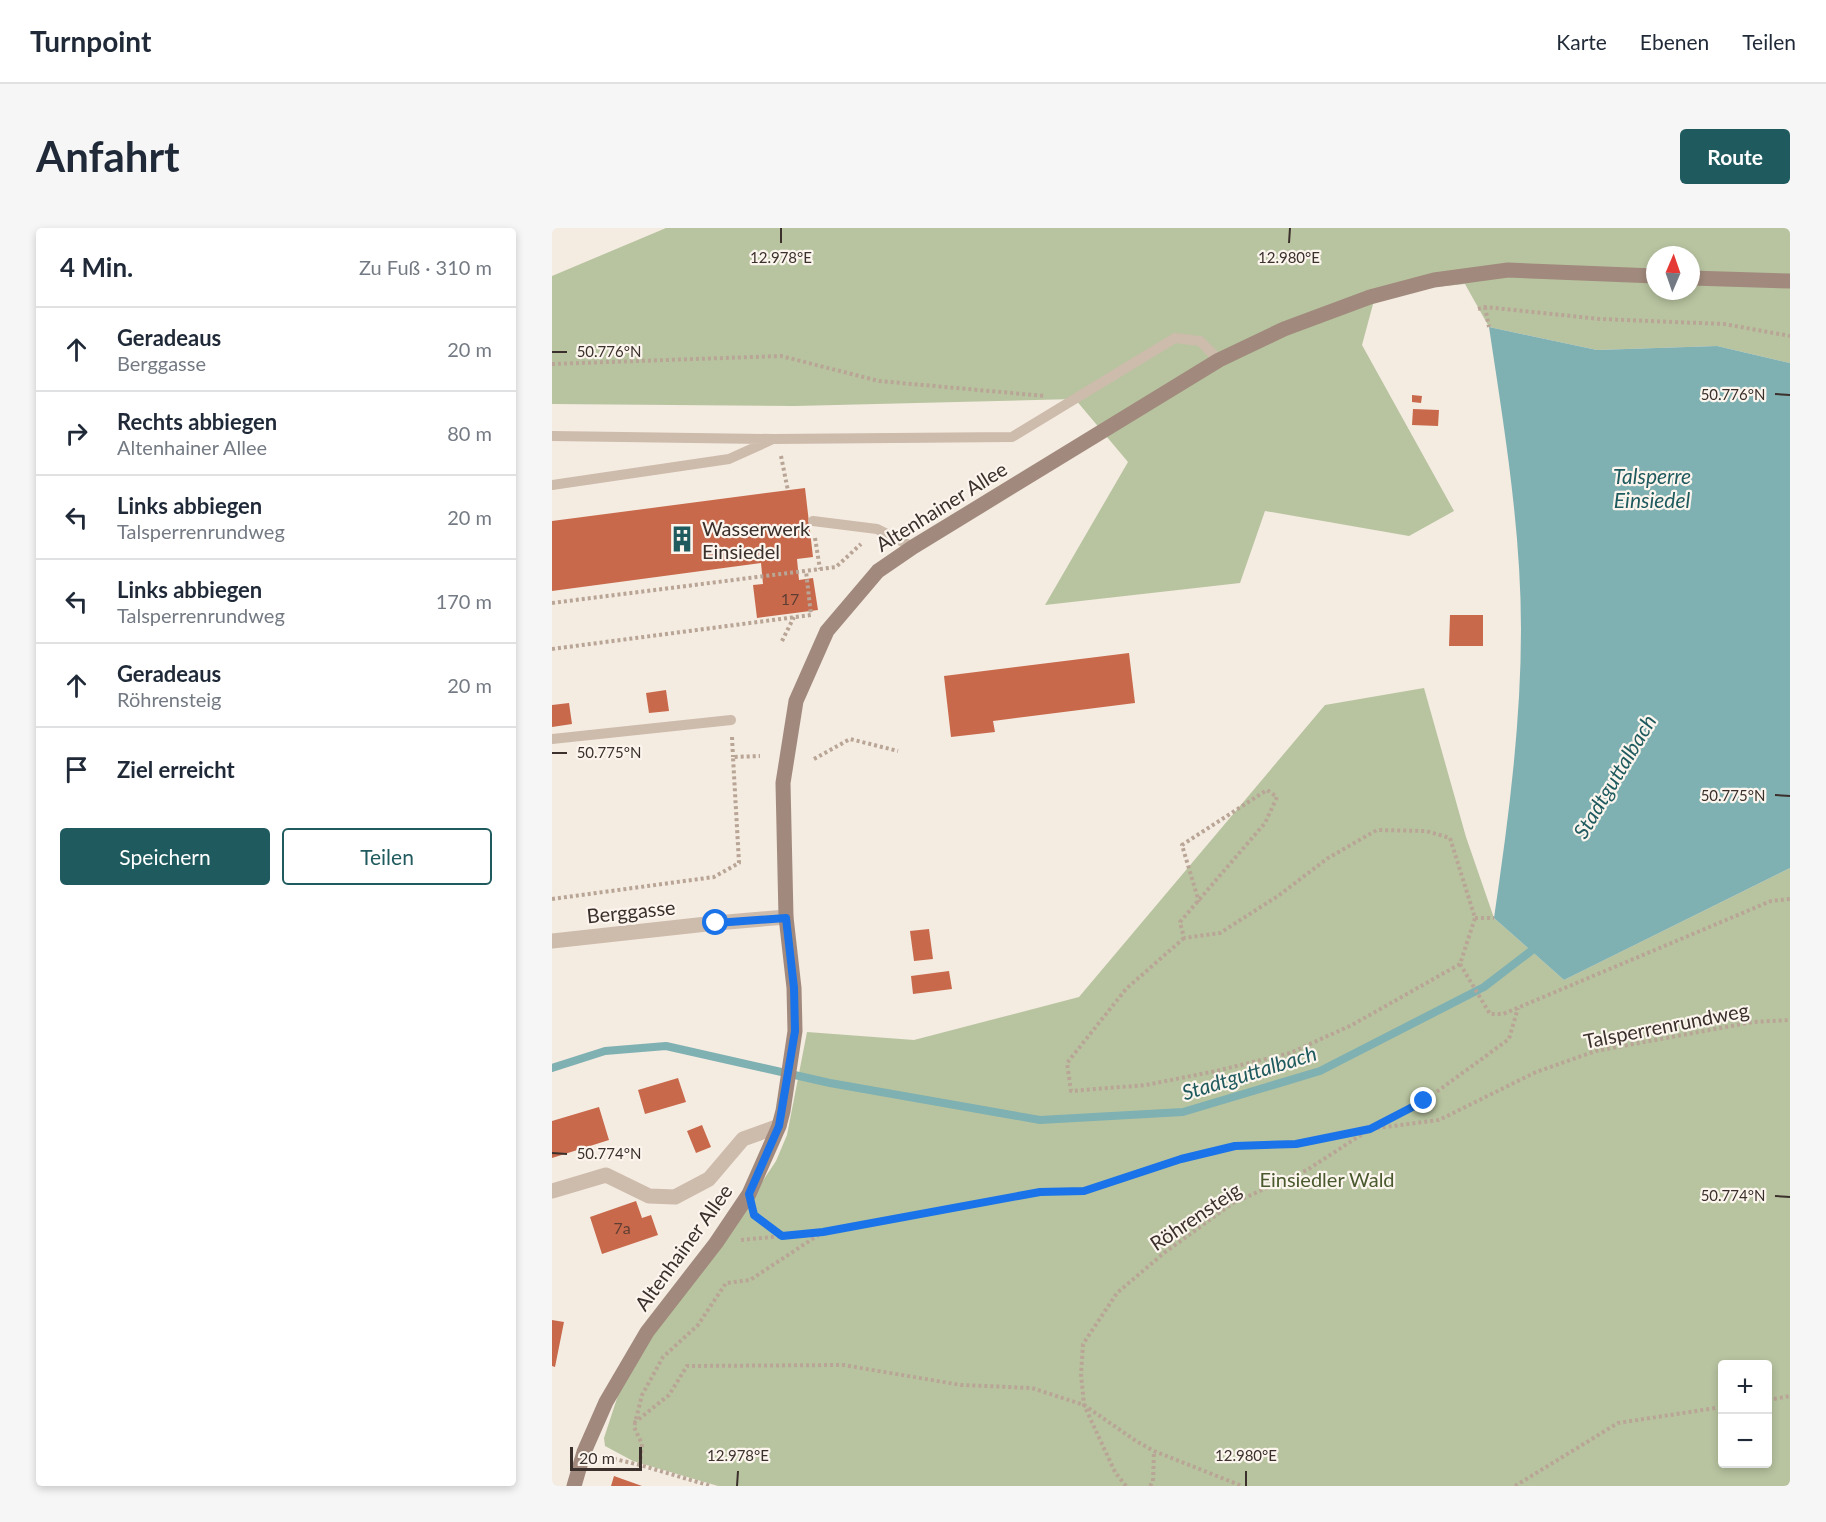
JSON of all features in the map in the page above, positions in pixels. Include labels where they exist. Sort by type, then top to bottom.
[{"type":"street","name":"Altenhainer Allee","points":[[574,1486],[584,1452],[606,1402],[647,1332],[716,1243],[749,1194],[779,1126],[795,1031],[794,988],[786,918],[783,783],[796,701],[827,631],[878,572],[913,547],[1220,360],[1284,329],[1370,297],[1434,280],[1508,270],[1646,276]]},
{"type":"street","points":[[1700,278],[1790,281]]},
{"type":"street","name":"Berggasse","points":[[552,942],[716,923],[786,918]]},
{"type":"street","points":[[552,1191],[606,1175],[648,1196],[675,1197],[709,1179],[743,1138],[779,1126]]},
{"type":"lane","points":[[552,436],[773,439],[1012,437],[1175,338],[1200,340],[1220,360]]},
{"type":"lane","points":[[552,485],[729,459],[773,439]]},
{"type":"lane","points":[[813,521],[877,529],[913,547]]},
{"type":"lane","points":[[552,739],[731,720]]},
{"type":"path","points":[[1478,309],[1485,307],[1600,319],[1724,324],[1790,336]]},
{"type":"path","points":[[1485,307],[1489,327]]},
{"type":"path","points":[[552,364],[781,356],[879,381],[1075,399]]},
{"type":"path","points":[[783,459],[788,490]]},
{"type":"path","points":[[813,521],[820,569]]},
{"type":"path","points":[[552,603],[837,567],[877,529]]},
{"type":"path","points":[[552,649],[811,615],[806,571]]},
{"type":"path","points":[[782,641],[794,617]]},
{"type":"path","points":[[814,759],[850,738],[898,751]]},
{"type":"path","points":[[552,899],[714,877],[740,863],[733,757],[760,756]]},
{"type":"path","points":[[1184,938],[1180,922],[1199,902],[1265,823],[1277,797],[1267,790],[1182,845],[1199,902]]},
{"type":"path","points":[[1377,830],[1426,831],[1450,838],[1475,918],[1460,964],[1352,1025],[1290,1053],[1146,1085],[1071,1091],[1067,1063],[1126,989],[1184,938],[1220,933],[1278,896],[1328,858],[1377,830]]},
{"type":"path","points":[[1460,964],[1490,1014],[1503,1014],[1771,901],[1790,899]]},
{"type":"path","points":[[1475,918],[1494,918]]},
{"type":"path","name":"Röhrensteig","points":[[1126,1486],[1115,1472],[1084,1405],[1081,1374],[1083,1344],[1117,1293],[1164,1253],[1233,1203],[1307,1170],[1370,1129],[1424,1101],[1509,1039],[1518,1008]]},
{"type":"path","name":"Talsperrenrundweg","points":[[716,1243],[823,1232],[1040,1192],[1084,1191],[1181,1159],[1235,1146],[1296,1144],[1370,1129],[1439,1120],[1536,1072],[1596,1051],[1753,1022],[1790,1020]]},
{"type":"path","points":[[749,1194],[754,1215],[782,1236]]},
{"type":"path","points":[[640,1464],[642,1444],[634,1423],[642,1395],[663,1357],[698,1324],[726,1283],[750,1280],[823,1232]]},
{"type":"path","points":[[634,1423],[669,1395],[687,1366],[843,1365],[961,1385],[1032,1388],[1084,1405],[1154,1451],[1242,1486]]},
{"type":"path","points":[[1772,1399],[1790,1396]]},
{"type":"path","points":[[1515,1486],[1618,1423],[1718,1408]]},
{"type":"path","points":[[1149,1486],[1153,1482],[1154,1451]]},
{"type":"path","points":[[584,1452],[640,1464],[711,1486]]},
{"type":"green space","points":[[666,228],[1790,228],[1790,363],[1717,346],[1597,350],[1489,327],[1465,284],[1376,293],[1362,345],[1454,511],[1409,536],[1265,511],[1240,583],[1045,605],[1128,462],[1075,399],[795,406],[552,404],[552,276]]},
{"type":"green space","name":"Einsiedler Wald","points":[[1424,688],[1466,837],[1494,918],[1564,980],[1790,868],[1790,1486],[718,1486],[633,1461],[605,1446],[604,1438],[620,1389],[649,1340],[776,1161],[787,1135],[807,1032],[914,1040],[1079,997],[1325,705]]},
{"type":"water","name":"Talsperre Einsiedel","points":[[1489,327],[1597,350],[1717,346],[1790,363],[1790,868],[1564,980],[1494,918],[1516,738],[1521,629],[1515,515]]},
{"type":"building","points":[[1412,395],[1422,396],[1421,403],[1412,402]]},
{"type":"building","points":[[1413,409],[1439,410],[1438,426],[1412,425]]},
{"type":"building","name":"Wasserwerk Einsiedel","points":[[805,488],[813,557],[797,559],[799,580],[813,578],[818,610],[757,618],[753,585],[763,584],[761,563],[552,591],[552,521]]},
{"type":"building","points":[[1450,615],[1483,615],[1483,646],[1449,646]]},
{"type":"building","points":[[1129,653],[1135,703],[993,721],[995,732],[951,737],[944,676]]},
{"type":"building","points":[[666,690],[669,711],[649,713],[646,693]]},
{"type":"building","points":[[569,703],[572,724],[552,727],[552,705]]},
{"type":"building","points":[[929,929],[933,959],[914,961],[910,931]]},
{"type":"building","points":[[949,971],[952,989],[913,994],[911,976]]},
{"type":"building","points":[[678,1078],[686,1102],[645,1114],[638,1090]]},
{"type":"building","points":[[599,1107],[609,1140],[552,1158],[552,1121]]},
{"type":"building","points":[[702,1125],[711,1147],[696,1153],[687,1131]]},
{"type":"building","points":[[636,1201],[642,1218],[651,1215],[658,1235],[602,1254],[590,1217]]},
{"type":"building","points":[[552,1320],[564,1322],[555,1367],[552,1366]]},
{"type":"building","points":[[614,1476],[642,1486],[611,1486]]},
{"type":"waterway","name":"Stadtguttalbach","points":[[552,1068],[605,1051],[666,1046],[830,1083],[1040,1120],[1183,1112],[1320,1071],[1484,987],[1531,951],[1535,944]]},
{"type":"place","name":"Wasserwerk Einsiedel","points":[[682,539]]},
{"type":"route","points":[[716,923],[786,918],[794,988],[795,1031],[779,1126],[749,1194],[754,1215],[782,1236],[823,1232],[1040,1192],[1084,1191],[1181,1159],[1235,1146],[1296,1144],[1370,1129],[1424,1101]]}]
